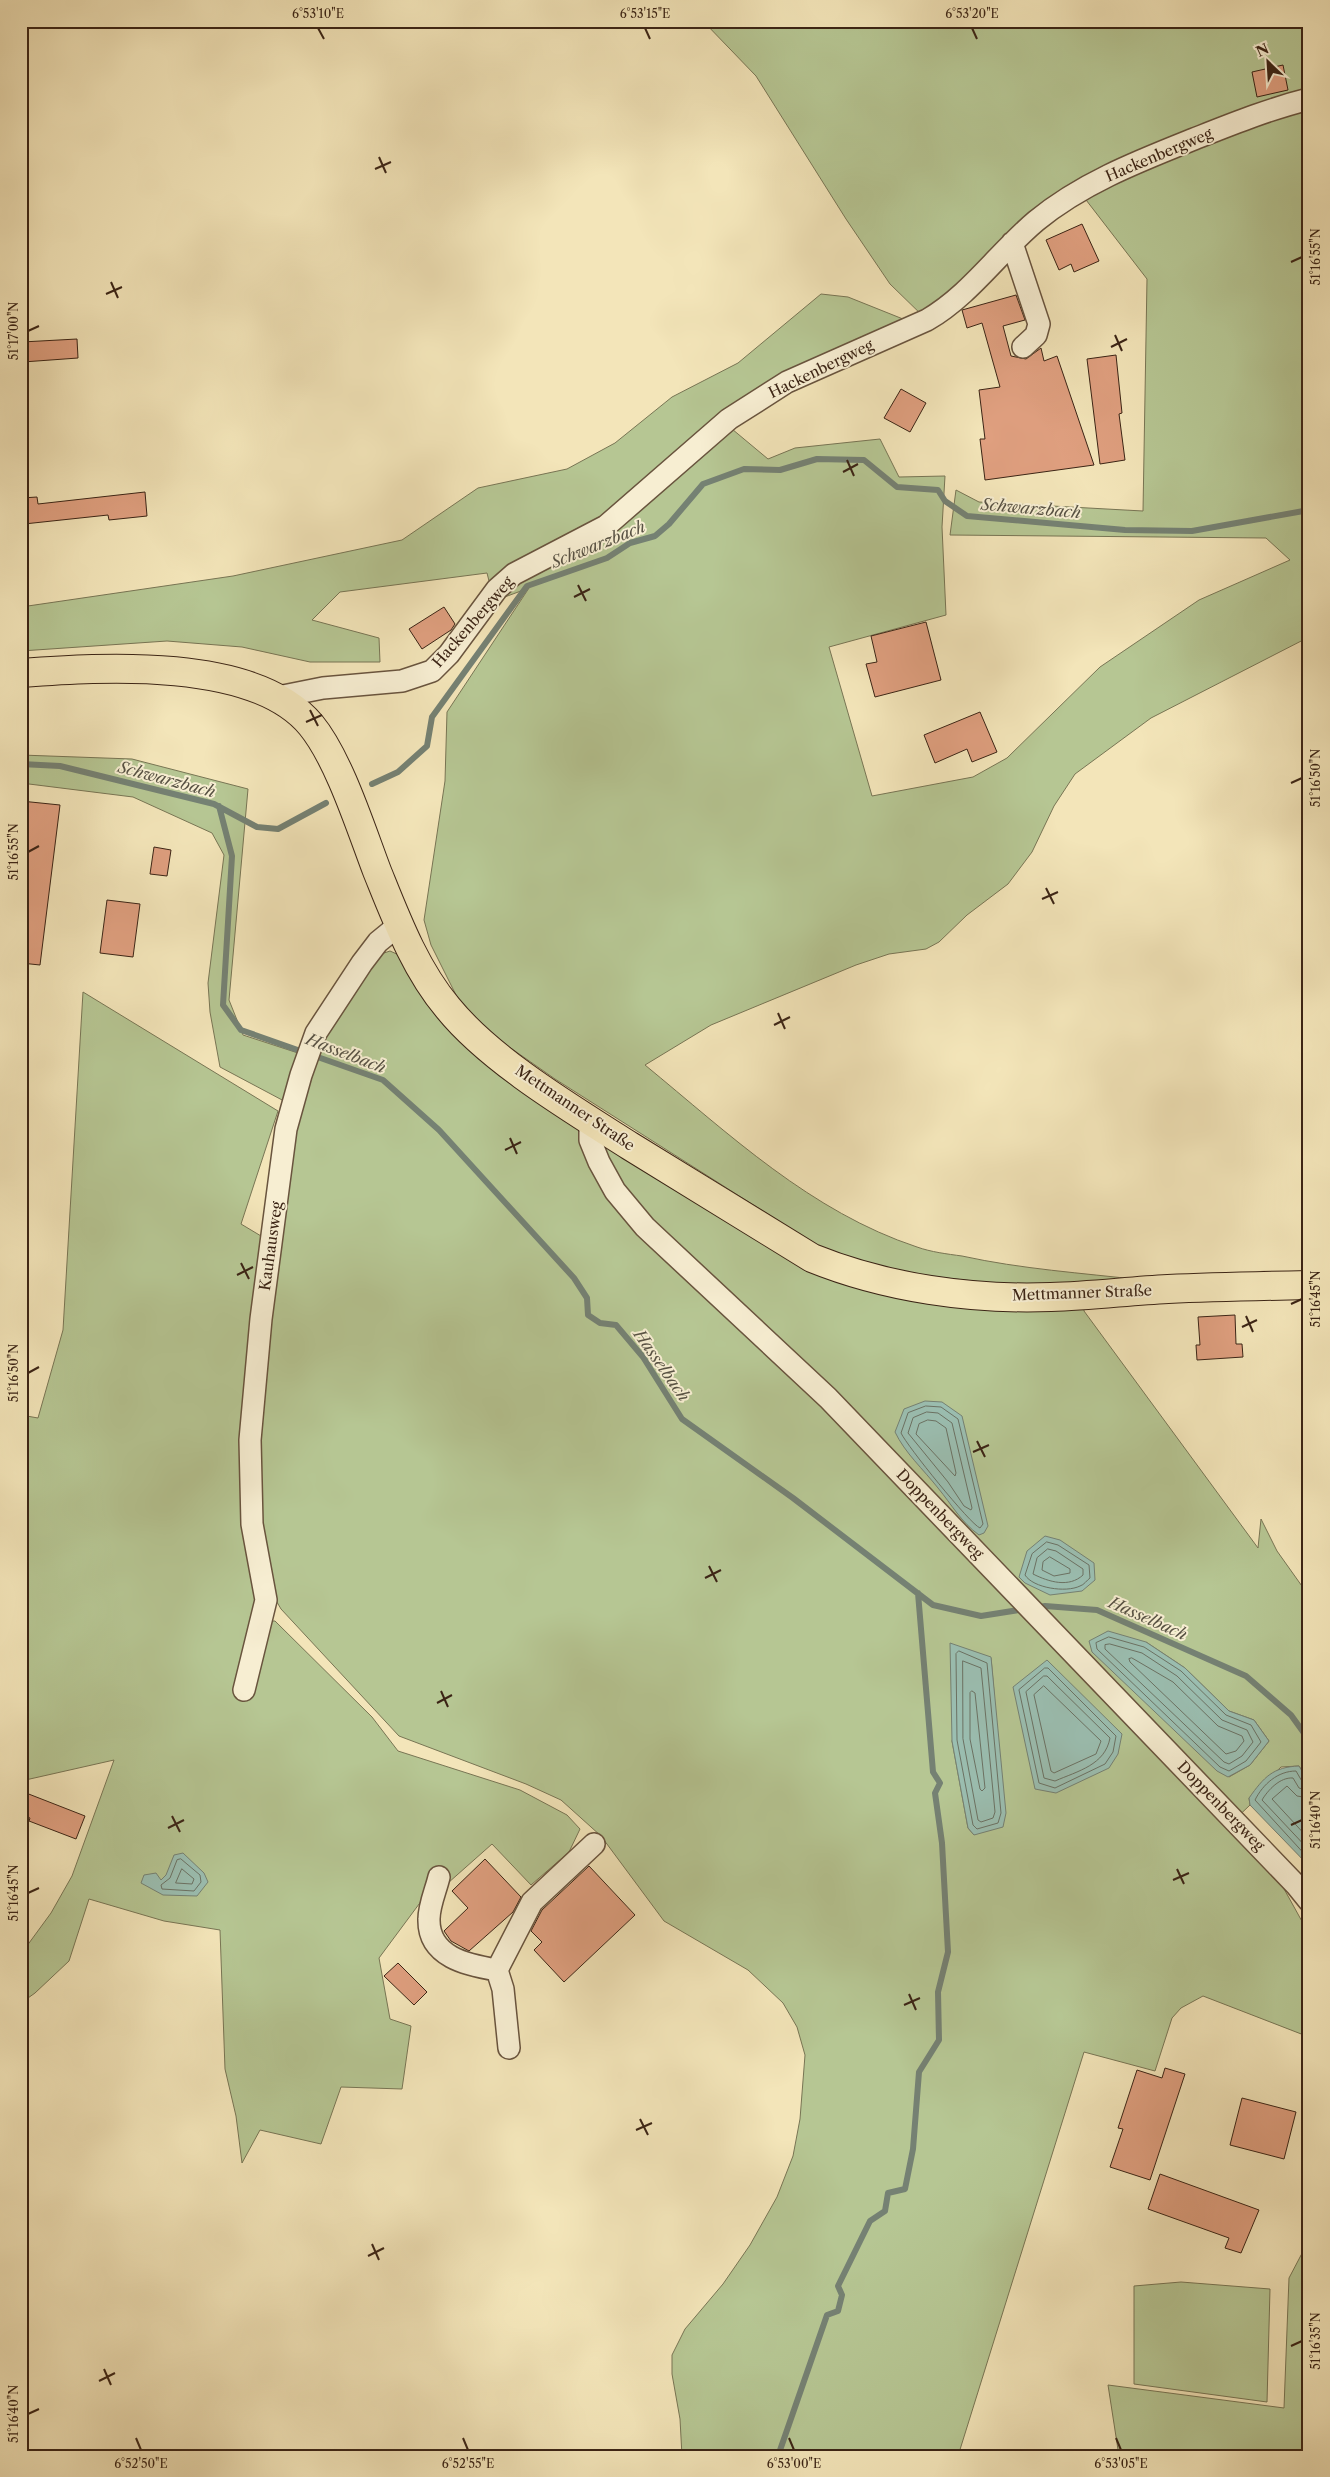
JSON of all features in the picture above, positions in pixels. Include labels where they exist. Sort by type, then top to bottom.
[{"type":"main road","name":"Mettmanner Straße","points":[[21,673],[134,668],[217,679],[244,684],[278,697],[296,710],[320,738],[349,800],[400,924],[433,988],[466,1029],[540,1086],[590,1121],[812,1258],[838,1268],[868,1276],[933,1290],[1005,1297],[1050,1297],[1169,1289],[1309,1285]]},
{"type":"street","name":"Hackenbergweg","points":[[278,697],[323,688],[402,682],[432,671],[449,654],[497,589],[514,574],[606,526],[729,419],[788,382],[927,320],[947,308],[1012,242],[1060,204],[1106,177],[1147,158],[1271,108],[1309,99]]},
{"type":"street","points":[[1012,242],[1039,324],[1036,335],[1023,347]]},
{"type":"street","name":"Kauhausweg","points":[[244,1690],[266,1600],[252,1524],[250,1440],[261,1320],[286,1129],[301,1075],[316,1033],[378,942],[400,924]]},
{"type":"street","name":"Doppenbergweg","points":[[590,1121],[590,1140],[599,1162],[615,1191],[645,1227],[828,1398],[1296,1885],[1309,1901]]},
{"type":"street","points":[[509,2048],[503,1989],[497,1970],[532,1902],[594,1844]]},
{"type":"street","points":[[439,1877],[428,1917],[432,1937],[447,1955],[467,1964],[497,1970]]},
{"type":"green space","points":[[703,21],[1309,21],[1309,637],[1151,718],[1075,774],[1054,806],[1032,852],[1008,884],[967,915],[939,942],[926,949],[889,954],[856,965],[711,1025],[645,1065],[773,1169],[842,1214],[878,1232],[939,1253],[1029,1267],[1142,1280],[1053,1286],[991,1283],[919,1275],[829,1253],[555,1079],[495,1037],[461,1005],[431,945],[424,920],[445,781],[447,712],[529,588],[494,601],[487,573],[340,592],[312,620],[379,638],[380,662],[310,662],[242,647],[167,641],[21,651],[21,607],[233,576],[402,540],[478,488],[567,469],[615,443],[672,397],[738,363],[821,294],[848,297],[913,323],[726,424],[768,459],[795,448],[880,439],[899,477],[945,476],[942,527],[946,615],[829,647],[872,796],[973,777],[1007,758],[1100,667],[1199,600],[1290,560],[1266,538],[950,535],[956,490],[979,502],[1143,511],[1147,279],[1083,196],[1101,176],[927,320],[890,284],[846,219],[756,76]]},
{"type":"green space","points":[[21,755],[132,759],[248,789],[229,1000],[243,1035],[298,1053],[284,1101],[220,1067],[210,1012],[208,983],[224,855],[212,833],[133,797],[21,783]]},
{"type":"green space","points":[[390,951],[399,955],[424,997],[800,1265],[1084,1306],[1084,1311],[1258,1548],[1261,1519],[1277,1551],[1309,1596],[1309,1782],[1299,1766],[1281,1767],[1249,1798],[1250,1805],[1226,1828],[1278,1878],[1309,1934],[1309,2037],[1203,1996],[1181,2008],[1172,2018],[1155,2071],[1084,2052],[958,2456],[682,2456],[680,2419],[672,2374],[672,2355],[685,2329],[723,2284],[750,2245],[777,2197],[793,2156],[800,2119],[805,2055],[797,2027],[783,2003],[748,1970],[664,1921],[601,1836],[561,1800],[526,1784],[399,1736],[281,1609],[274,1597],[264,1558],[255,1439],[294,1133],[314,1058],[358,982],[378,955]],"holes":[[[1146,1642],[1185,1668],[1229,1711],[1254,1720],[1269,1741],[1250,1765],[1229,1777]],[[979,1654],[991,1658],[994,1692],[974,1835],[968,1828],[952,1741]]]},
{"type":"green space","points":[[83,992],[278,1111],[241,1224],[266,1239],[249,1354],[268,1621],[275,1621],[372,1717],[398,1751],[520,1790],[567,1815],[580,1829],[569,1852],[531,1885],[492,1844],[448,1883],[428,1892],[379,1958],[390,2019],[411,2026],[402,2089],[341,2087],[321,2144],[260,2130],[242,2163],[236,2116],[225,2069],[220,1930],[164,1921],[89,1899],[69,1961],[35,1993],[21,2003],[21,1954],[51,1913],[72,1876],[114,1760],[21,1781],[21,1415],[38,1418],[63,1330]]},
{"type":"green space","points":[[1309,2240],[1309,2456],[1119,2456],[1108,2385],[1284,2408],[1289,2278]]},
{"type":"green space","points":[[1181,2282],[1270,2289],[1267,2402],[1134,2384],[1134,2286]]},
{"type":"water","points":[[925,1401],[942,1402],[962,1416],[988,1526],[984,1533],[979,1535],[962,1519],[909,1454],[895,1432],[904,1409]]},
{"type":"water","points":[[1045,1536],[1060,1540],[1094,1563],[1095,1580],[1082,1591],[1050,1595],[1025,1583],[1019,1577],[1027,1551]]},
{"type":"water","points":[[1108,1631],[1146,1642],[1185,1668],[1229,1711],[1254,1720],[1269,1741],[1250,1765],[1228,1777],[1217,1771],[1092,1652],[1089,1641]]},
{"type":"water","points":[[950,1643],[991,1657],[1006,1813],[1003,1827],[974,1835],[968,1828],[952,1741]]},
{"type":"water","points":[[1047,1660],[1122,1734],[1118,1754],[1109,1768],[1056,1793],[1035,1789],[1013,1687]]},
{"type":"water","points":[[1299,1766],[1309,1783],[1309,1866],[1250,1805],[1249,1798],[1259,1784],[1270,1774],[1282,1768]]},
{"type":"water","points":[[183,1853],[204,1873],[208,1882],[197,1896],[163,1895],[141,1883],[144,1875],[156,1873],[161,1880],[166,1875],[174,1855]]},
{"type":"building","points":[[1283,65],[1288,90],[1257,97],[1252,72]]},
{"type":"building","points":[[1082,224],[1099,261],[1074,272],[1071,264],[1059,270],[1046,240]]},
{"type":"building","points":[[1016,295],[1025,320],[1003,326],[1011,356],[1026,359],[1041,348],[1044,361],[1057,356],[1094,465],[985,480],[980,439],[985,439],[979,390],[1000,387],[982,323],[967,328],[962,310]]},
{"type":"building","points":[[77,339],[78,358],[23,362],[22,342]]},
{"type":"building","points":[[1116,355],[1122,413],[1119,414],[1125,460],[1100,464],[1087,359]]},
{"type":"building","points":[[901,389],[926,403],[910,432],[884,418]]},
{"type":"building","points":[[145,492],[147,516],[109,520],[108,515],[24,524],[22,498],[37,497],[38,504]]},
{"type":"building","points":[[444,607],[455,624],[451,630],[422,649],[409,629]]},
{"type":"building","points":[[926,622],[941,680],[875,697],[866,664],[877,662],[871,636]]},
{"type":"building","points":[[980,712],[997,752],[972,762],[967,749],[935,763],[924,735]]},
{"type":"building","points":[[21,801],[60,805],[40,965],[21,963]]},
{"type":"building","points":[[154,847],[171,850],[167,876],[150,874]]},
{"type":"building","points":[[107,900],[140,904],[133,957],[100,953]]},
{"type":"building","points":[[1235,1315],[1236,1344],[1242,1344],[1243,1357],[1197,1360],[1196,1345],[1200,1345],[1198,1317]]},
{"type":"building","points":[[21,1791],[85,1816],[76,1839],[29,1821],[30,1818],[21,1814]]},
{"type":"building","points":[[485,1859],[521,1897],[513,1912],[469,1951],[451,1941],[444,1931],[468,1908],[452,1891]]},
{"type":"building","points":[[589,1866],[635,1915],[564,1982],[534,1950],[542,1942],[531,1931],[542,1910]]},
{"type":"building","points":[[398,1963],[427,1992],[414,2005],[384,1976]]},
{"type":"building","points":[[1165,2068],[1185,2074],[1150,2180],[1110,2167],[1123,2129],[1118,2128],[1137,2070],[1162,2078]]},
{"type":"building","points":[[1242,2098],[1296,2112],[1284,2159],[1230,2145]]},
{"type":"building","points":[[1160,2174],[1259,2210],[1241,2253],[1225,2248],[1229,2238],[1148,2209]]},
{"type":"waterway","name":"Schwarzbach","points":[[372,784],[398,772],[427,746],[432,717],[527,586],[607,558],[630,543],[655,536],[669,524],[703,484],[744,469],[780,470],[817,459],[864,460],[897,487],[938,490],[945,501],[967,516],[1125,530],[1192,531],[1309,510]]},
{"type":"waterway","name":"Schwarzbach","points":[[21,764],[60,766],[214,804],[257,827],[278,829],[326,803]]},
{"type":"waterway","name":"Hasselbach","points":[[219,806],[232,856],[223,1005],[241,1030],[383,1080],[439,1130],[574,1278],[587,1298],[588,1315],[600,1323],[616,1325],[643,1357],[682,1419],[793,1498],[933,1605],[981,1616],[1025,1609]]},
{"type":"waterway","points":[[778,2456],[827,2315],[838,2311],[842,2295],[838,2286],[870,2221],[885,2211],[888,2193],[905,2189],[913,2149],[919,2072],[939,2040],[938,1992],[948,1952],[942,1843],[935,1793],[940,1783],[933,1772],[918,1593]]},
{"type":"waterway","name":"Hasselbach","points":[[1035,1608],[1045,1606],[1097,1610],[1246,1676],[1291,1715],[1309,1740]]}]
